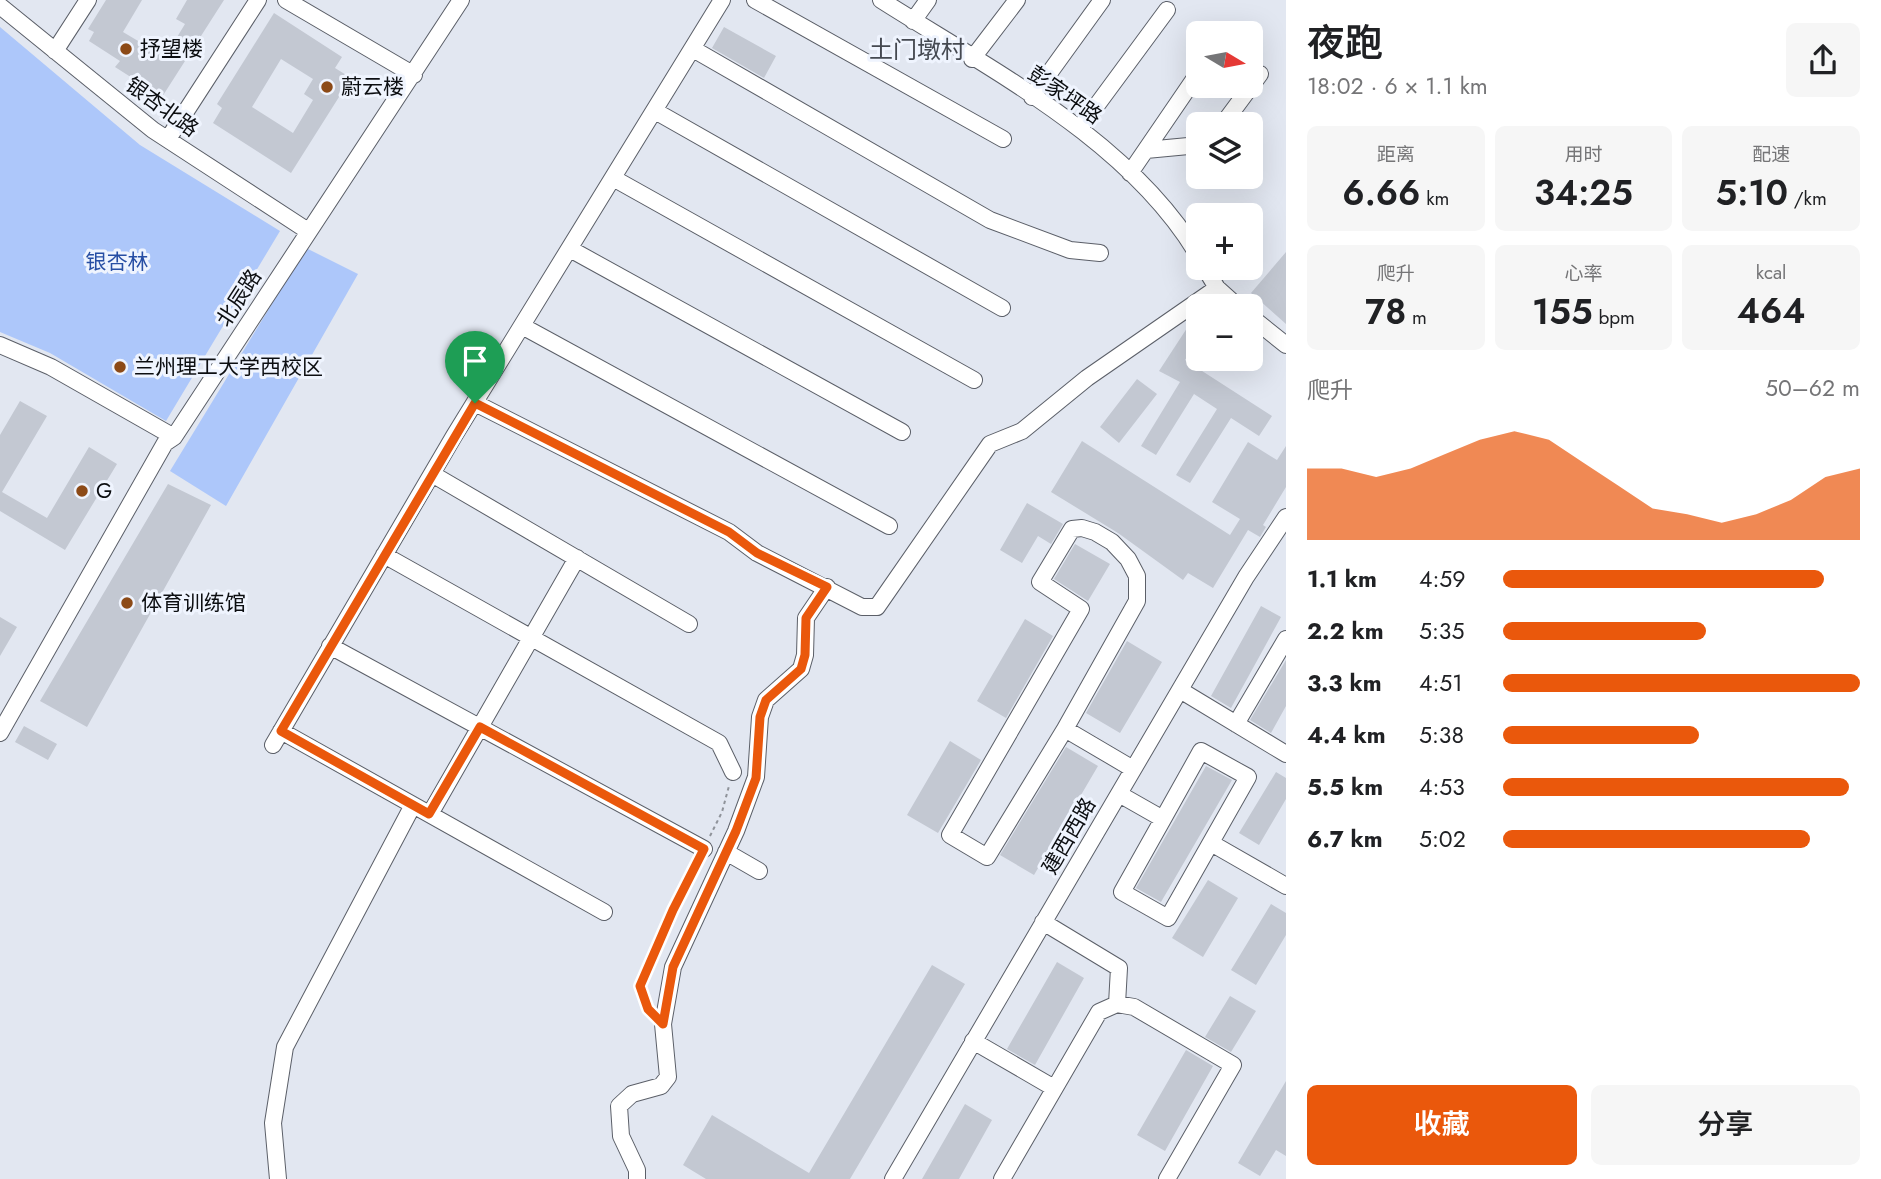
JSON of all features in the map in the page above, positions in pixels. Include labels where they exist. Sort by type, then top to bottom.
[{"type":"street","points":[[55,51],[88,0]]},
{"type":"street","points":[[168,139],[258,0]]},
{"type":"street","points":[[286,0],[414,75]]},
{"type":"street","name":"北辰路","points":[[0,733],[165,443],[174,438],[461,0]]},
{"type":"street","points":[[604,912],[414,805],[277,738],[432,474],[722,0]]},
{"type":"street","points":[[755,0],[1003,139]]},
{"type":"street","name":"彭家坪路","points":[[881,0],[1080,128],[1130,173],[1177,222],[1186,236]]},
{"type":"street","points":[[913,21],[928,0]]},
{"type":"street","points":[[972,59],[1017,0]]},
{"type":"street","points":[[1032,97],[1102,0]]},
{"type":"street","name":"银杏北路","points":[[0,6],[168,139],[308,231]]},
{"type":"street","points":[[1080,128],[1167,10]]},
{"type":"street","points":[[693,49],[990,220],[1070,250],[1100,253]]},
{"type":"street","points":[[1130,173],[1186,91]]},
{"type":"street","points":[[654,111],[1002,308]]},
{"type":"street","points":[[1146,150],[1186,146]]},
{"type":"street","points":[[613,178],[974,380]]},
{"type":"street","points":[[570,249],[902,432]]},
{"type":"street","points":[[1212,280],[1224,294]]},
{"type":"street","points":[[475,403],[729,532],[757,553],[862,607],[877,607],[990,444],[1022,430],[1087,378],[1217,288]]},
{"type":"street","points":[[522,326],[889,526]]},
{"type":"street","points":[[1263,327],[1286,345]]},
{"type":"street","points":[[0,345],[51,367],[174,438]]},
{"type":"street","points":[[432,474],[689,624]]},
{"type":"street","name":"建西西路","points":[[892,1179],[1246,577],[1286,517]]},
{"type":"street","points":[[1082,528],[1112,542],[1128,559],[1137,576],[1137,601],[1065,729],[987,857],[950,835],[1081,609],[1040,582],[1072,529],[1082,528]]},
{"type":"street","points":[[384,555],[719,743],[733,772]]},
{"type":"street","points":[[429,814],[577,558]]},
{"type":"street","points":[[637,1179],[637,1170],[621,1136],[618,1106],[632,1094],[661,1086],[668,1077],[663,1024],[673,967],[726,852],[756,778],[760,717],[766,700],[801,669],[805,655],[806,618],[827,587]]},
{"type":"street","points":[[1236,724],[1286,639]]},
{"type":"street","points":[[331,646],[704,849]]},
{"type":"street","points":[[1180,690],[1285,750]]},
{"type":"street","points":[[1065,729],[1133,769]]},
{"type":"street","points":[[1201,751],[1248,777],[1168,918],[1122,892],[1163,819],[1201,751]]},
{"type":"street","points":[[1119,794],[1163,819]]},
{"type":"street","points":[[278,1179],[273,1123],[285,1047],[414,805]]},
{"type":"street","points":[[1211,843],[1286,886]]},
{"type":"street","points":[[726,852],[759,872]]},
{"type":"street","points":[[1044,922],[1119,968],[1117,1004]]},
{"type":"street","points":[[1002,1179],[1099,1012],[1117,1004],[1134,1007],[1233,1065],[1167,1179]]},
{"type":"street","points":[[973,1041],[1055,1088]]},
{"type":"path","points":[[663,1024],[648,1009],[640,986],[673,910],[722,812],[733,772]]},
{"type":"green space","name":"银杏林","points":[[0,27],[140,145],[280,231],[166,421],[50,353],[0,332]]},
{"type":"green space","points":[[306,248],[358,274],[226,506],[170,471]]},
{"type":"building","name":"抒望楼","points":[[106,0],[142,0],[123,32],[165,57],[185,24],[176,19],[187,0],[224,0],[162,97],[115,67],[120,61],[89,41],[94,32],[88,29]]},
{"type":"building","name":"蔚云楼","points":[[274,13],[342,57],[335,68],[351,78],[291,173],[213,123],[222,108],[217,104]],"holes":[[[281,59],[313,79],[304,94],[313,100],[293,133],[252,107]]]},
{"type":"building","points":[[724,27],[776,56],[764,78],[712,48]]},
{"type":"building","points":[[1286,252],[1286,324],[1263,304],[1263,294],[1251,293]]},
{"type":"building","points":[[1186,330],[1186,371],[1202,371],[1272,416],[1259,436],[1231,418],[1190,483],[1176,475],[1217,409],[1194,394],[1156,455],[1141,446],[1180,382],[1159,371]]},
{"type":"building","points":[[1137,379],[1157,394],[1119,443],[1100,427]]},
{"type":"building","points":[[20,401],[47,416],[2,492],[47,518],[89,447],[117,464],[65,550],[0,511],[0,435]]},
{"type":"building","points":[[1082,441],[1230,535],[1240,519],[1212,502],[1248,442],[1277,460],[1286,446],[1286,487],[1263,525],[1266,527],[1260,537],[1248,530],[1213,588],[1188,573],[1183,580],[1118,533],[1051,492]]},
{"type":"building","name":"体育训练馆","points":[[168,484],[211,505],[87,727],[40,701]]},
{"type":"building","points":[[1027,503],[1063,524],[1051,544],[1038,536],[1022,563],[1000,550]]},
{"type":"building","points":[[1075,544],[1110,564],[1088,601],[1054,579]]},
{"type":"building","points":[[1261,606],[1281,617],[1231,708],[1211,696]]},
{"type":"building","points":[[0,617],[17,627],[0,656]]},
{"type":"building","points":[[1025,619],[1053,636],[1006,718],[977,701]]},
{"type":"building","points":[[1127,641],[1162,662],[1120,733],[1086,713]]},
{"type":"building","points":[[1286,660],[1286,706],[1271,733],[1250,720]]},
{"type":"building","points":[[24,726],[57,744],[48,760],[15,742]]},
{"type":"building","points":[[950,741],[981,760],[938,833],[907,815]]},
{"type":"building","points":[[1066,747],[1098,766],[1034,875],[1000,855]]},
{"type":"building","points":[[1206,766],[1232,780],[1161,902],[1136,888]]},
{"type":"building","points":[[1276,772],[1286,778],[1286,799],[1259,845],[1239,833]]},
{"type":"building","points":[[1208,880],[1238,898],[1203,957],[1172,938]]},
{"type":"building","points":[[1271,904],[1286,913],[1286,935],[1256,985],[1231,970]]},
{"type":"building","points":[[1057,962],[1084,978],[1035,1065],[1007,1049]]},
{"type":"building","points":[[932,965],[965,984],[850,1179],[706,1179],[683,1165],[712,1115],[809,1173]]},
{"type":"building","points":[[1230,996],[1256,1011],[1231,1052],[1205,1037]]},
{"type":"building","points":[[1186,1050],[1213,1066],[1165,1151],[1137,1135]]},
{"type":"building","points":[[1286,1081],[1286,1156],[1276,1150],[1260,1176],[1238,1163]]},
{"type":"building","points":[[965,1104],[992,1120],[959,1179],[922,1179]]},
{"type":"place","name":"抒望楼","points":[[126,49]]},
{"type":"place","name":"蔚云楼","points":[[327,87]]},
{"type":"place","name":"兰州理工大学西校区","points":[[120,367]]},
{"type":"place","name":"G","points":[[82,491]]},
{"type":"place","name":"体育训练馆","points":[[127,603]]},
{"type":"district","name":"土门墩村","points":[[917,50]]},
{"type":"route","points":[[475,403],[729,532],[757,553],[827,587],[806,618],[805,655],[801,669],[766,700],[760,717],[756,778],[736,831],[673,967],[663,1024],[648,1009],[640,986],[673,910],[704,849],[480,727],[429,814],[281,731],[475,403]]}]
